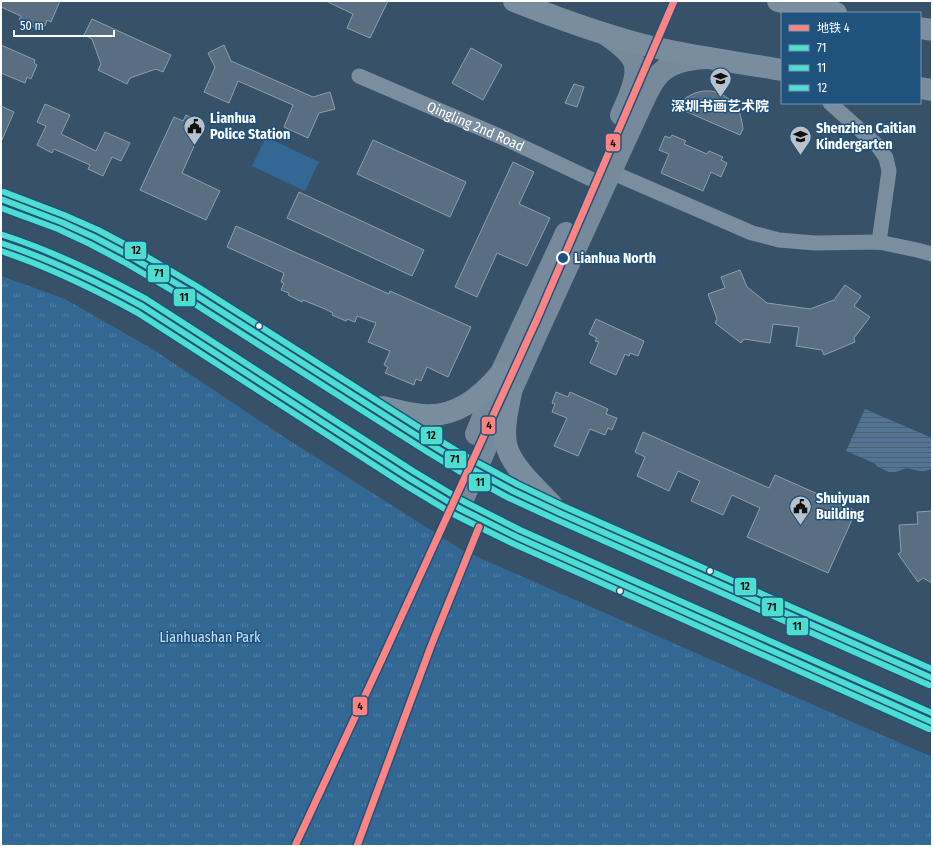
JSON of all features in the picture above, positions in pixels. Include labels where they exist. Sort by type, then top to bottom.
[{"type":"highway","points":[[778,1],[831,12]]},
{"type":"highway","points":[[921,28],[932,30]]},
{"type":"main road","points":[[514,1],[554,17],[605,34],[649,46],[707,58],[781,70]]},
{"type":"main road","points":[[921,88],[932,90]]},
{"type":"main road","points":[[1,199],[67,225],[128,255],[194,294],[469,468],[513,491],[932,678]]},
{"type":"main road","points":[[1,243],[45,258],[111,288],[142,306],[409,478],[453,504],[517,537],[932,722]]},
{"type":"main road","points":[[368,404],[423,415],[455,411],[467,404],[490,386],[501,372]]},
{"type":"main road","points":[[510,392],[505,430],[506,443],[509,453],[526,478],[560,513]]},
{"type":"street","points":[[453,504],[469,468],[510,392],[601,176],[632,88],[635,74],[635,64],[626,51],[605,34]]},
{"type":"street","points":[[469,468],[479,427],[501,372],[601,176],[640,108],[650,87],[657,77],[666,69],[680,62],[691,59],[707,58]]},
{"type":"street","name":"Qingling 2nd Road","points":[[359,76],[506,139],[752,233],[779,240],[816,243],[879,242],[932,254]]},
{"type":"street","points":[[831,104],[878,146],[886,158],[889,171],[879,242]]},
{"type":"green space","points":[[266,137],[319,162],[305,191],[252,166]]},
{"type":"green space","name":"Lianhuashan Park","points":[[1,276],[65,299],[154,350],[284,437],[464,551],[932,757],[932,846],[1,846]]},
{"type":"shaded area","points":[[865,409],[932,438],[932,469],[919,471],[907,468],[896,472],[889,472],[878,467],[874,463],[846,451]]},
{"type":"building","points":[[1,1],[60,1],[51,22],[47,20],[45,26],[41,25],[39,29],[19,20],[21,16],[1,7]]},
{"type":"building","points":[[326,1],[388,1],[370,38],[347,28],[353,14]]},
{"type":"building","points":[[92,19],[171,55],[163,72],[156,69],[130,78],[127,84],[98,70],[101,64],[92,39],[84,35]]},
{"type":"building","points":[[1,45],[35,60],[34,63],[37,65],[31,79],[27,77],[25,83],[1,73]]},
{"type":"building","points":[[224,45],[231,61],[313,97],[330,92],[335,109],[319,113],[308,138],[284,127],[293,105],[238,81],[229,103],[204,92],[215,67],[208,53]]},
{"type":"building","points":[[471,48],[502,65],[483,100],[452,83]]},
{"type":"building","points":[[574,84],[584,87],[577,107],[565,103]]},
{"type":"building","points":[[703,91],[720,93],[732,101],[740,114],[742,122],[743,129],[740,135],[678,108],[681,102],[687,97]]},
{"type":"building","points":[[45,104],[70,115],[61,134],[96,151],[105,132],[130,143],[121,161],[112,157],[103,176],[88,169],[90,165],[54,149],[52,153],[37,145],[46,126],[37,122]]},
{"type":"building","points":[[1,106],[14,112],[1,142]]},
{"type":"building","points":[[186,115],[204,124],[182,173],[220,191],[206,220],[140,190],[174,117],[183,121]]},
{"type":"building","points":[[672,135],[686,141],[684,144],[707,154],[709,151],[723,157],[721,160],[727,163],[721,177],[711,172],[703,191],[661,173],[669,154],[659,150],[665,136],[670,138]]},
{"type":"building","points":[[373,140],[466,182],[450,217],[357,174]]},
{"type":"building","points":[[513,162],[534,172],[519,204],[550,218],[527,266],[497,253],[477,297],[455,287]]},
{"type":"building","points":[[299,192],[424,250],[412,276],[287,218]]},
{"type":"building","points":[[236,226],[389,294],[390,291],[471,327],[448,377],[427,367],[421,381],[416,379],[414,385],[385,373],[388,367],[384,365],[390,351],[368,342],[376,323],[357,316],[355,322],[347,319],[346,321],[332,315],[333,313],[325,309],[303,300],[302,302],[288,295],[289,293],[281,290],[284,283],[281,282],[284,273],[227,247]]},
{"type":"building","points":[[740,270],[747,287],[767,303],[810,309],[834,300],[845,285],[861,296],[854,306],[870,317],[854,338],[855,342],[824,355],[822,350],[796,346],[799,327],[773,324],[770,343],[744,339],[741,343],[715,323],[717,319],[708,294],[725,288],[721,277]]},
{"type":"building","points":[[596,319],[644,341],[638,356],[630,353],[629,356],[625,354],[616,375],[590,363],[599,342],[595,341],[597,338],[589,334]]},
{"type":"building","points":[[556,392],[568,397],[570,392],[608,409],[606,414],[617,418],[612,430],[608,428],[605,435],[590,429],[578,456],[554,446],[567,418],[552,412],[555,404],[552,403]]},
{"type":"building","points":[[643,432],[769,488],[775,475],[856,511],[828,573],[747,537],[760,508],[732,495],[723,515],[691,501],[700,481],[678,471],[669,491],[637,476],[645,457],[635,452]]},
{"type":"building","points":[[932,511],[932,583],[923,578],[918,582],[898,554],[901,552],[899,525],[918,524],[917,512]]},
{"type":"metro line","name":"4","points":[[295,846],[538,317],[674,1]]},
{"type":"metro line","name":"4","points":[[357,846],[431,646],[479,527]]},
{"type":"transit line","name":"12","points":[[4,192],[64,215],[98,230],[132,248],[198,287],[434,437],[517,484],[563,506],[932,669]]},
{"type":"transit line","name":"71","points":[[1,199],[61,222],[128,255],[194,294],[430,444],[513,491],[932,678]]},
{"type":"transit line","name":"11","points":[[1,208],[58,229],[124,262],[190,301],[426,451],[509,498],[929,685]]},
{"type":"transit line","name":"12","points":[[3,235],[40,248],[76,264],[146,299],[413,471],[463,501],[520,530],[932,713]]},
{"type":"transit line","name":"71","points":[[1,243],[73,271],[142,306],[409,478],[459,508],[517,537],[932,722]]},
{"type":"transit line","name":"11","points":[[1,251],[71,279],[138,313],[405,485],[455,515],[514,544],[929,729]]},
{"type":"place","name":"深圳书画艺术院","points":[[720,98]]},
{"type":"place","name":"Lianhua Police Station","points":[[195,146]]},
{"type":"place","name":"Shenzhen Caitian Kindergarten","points":[[801,156]]},
{"type":"place","name":"Lianhua North","points":[[563,258]]},
{"type":"place","name":"Shuiyuan Building","points":[[800,526]]}]
